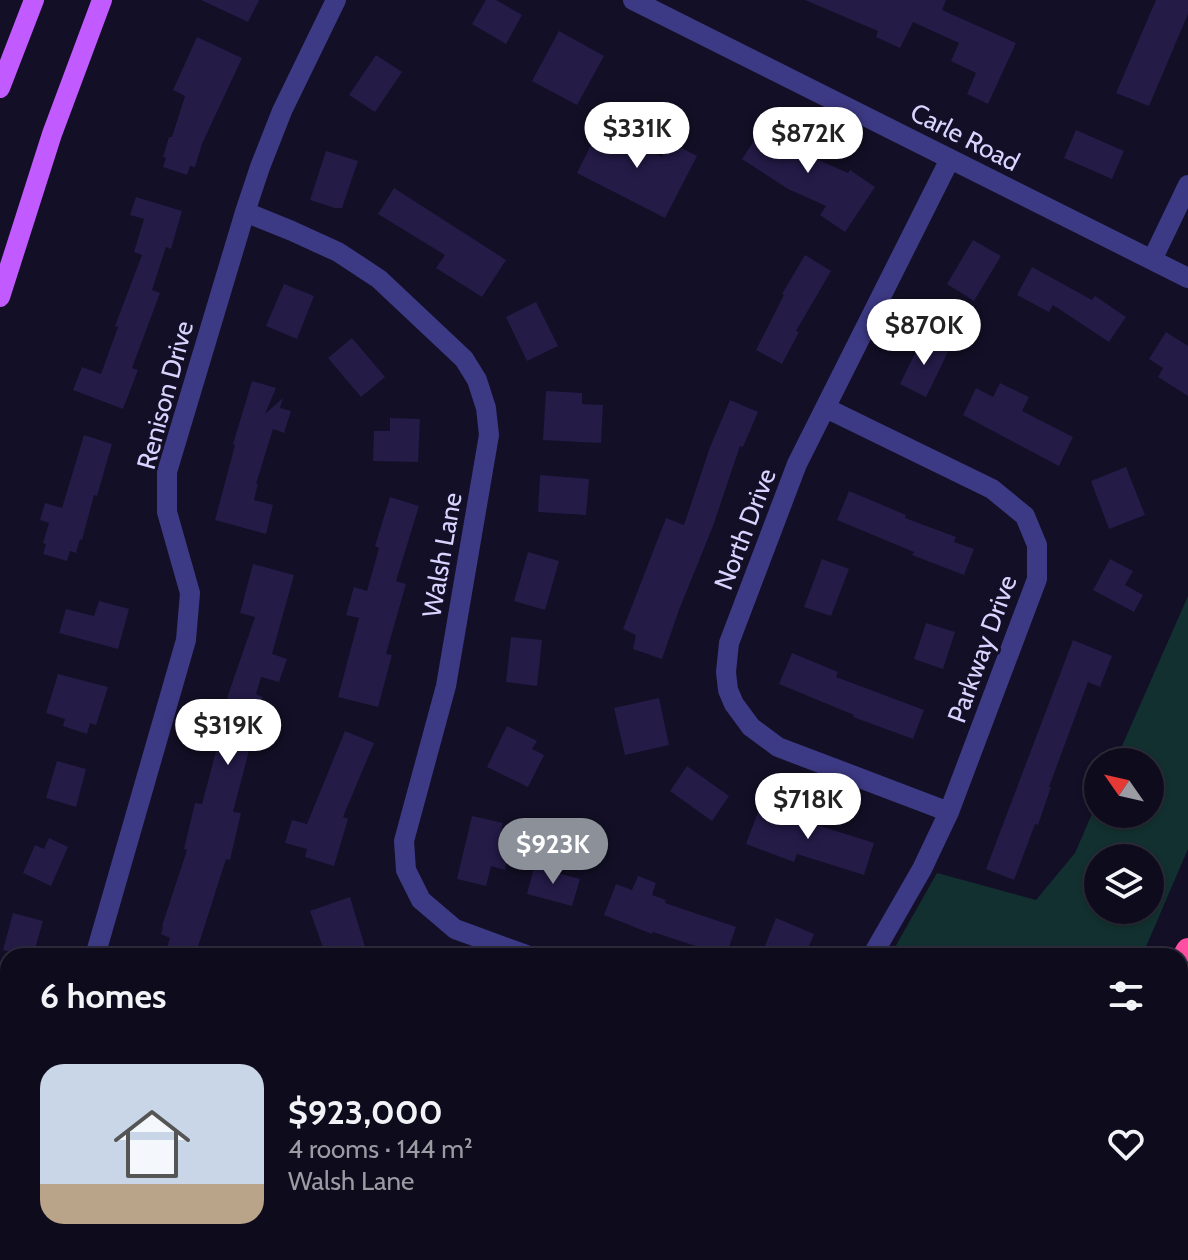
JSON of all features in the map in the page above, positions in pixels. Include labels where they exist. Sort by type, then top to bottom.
[{"type":"main road","points":[[0,88],[34,0]]},
{"type":"main road","points":[[0,297],[52,134],[102,0]]},
{"type":"street","name":"Renison Drive","points":[[97,948],[186,640],[190,593],[167,512],[167,472],[245,212],[282,111],[336,0]]},
{"type":"street","name":"Carle Road","points":[[633,0],[1188,278]]},
{"type":"street","name":"North Drive","points":[[949,812],[778,747],[751,727],[734,704],[728,690],[726,672],[729,643],[797,464],[950,159]]},
{"type":"street","points":[[1152,260],[1188,185]]},
{"type":"street","name":"Walsh Lane","points":[[245,212],[338,252],[379,279],[464,359],[477,380],[486,408],[489,435],[446,686],[404,841],[406,870],[421,900],[455,929],[507,948]]},
{"type":"street","name":"Parkway Drive","points":[[826,408],[992,489],[1025,516],[1037,545],[1037,579],[949,812],[922,869],[877,948]]},
{"type":"green space","points":[[1188,596],[1188,849],[1164,905],[1164,844],[1084,844],[1084,924],[1156,924],[1145,948],[895,948],[937,873],[1036,900],[1075,853],[1086,828],[1164,828],[1164,748],[1121,748]]},
{"type":"building","points":[[201,0],[259,0],[248,22]]},
{"type":"building","points":[[486,0],[496,0],[522,15],[506,44],[472,24]]},
{"type":"building","points":[[805,0],[946,0],[942,10],[1016,43],[988,104],[967,94],[976,73],[951,61],[959,43],[913,22],[900,48],[876,37],[878,31]]},
{"type":"building","points":[[1156,0],[1188,0],[1188,14],[1149,106],[1116,93]]},
{"type":"building","points":[[559,31],[604,56],[577,105],[532,81]]},
{"type":"building","points":[[197,37],[242,58],[202,144],[195,167],[190,166],[187,175],[163,167],[166,158],[163,157],[185,96],[173,90]]},
{"type":"building","points":[[376,55],[402,72],[375,112],[349,95]]},
{"type":"building","points":[[770,117],[795,134],[787,146],[848,173],[850,170],[875,187],[845,232],[820,215],[826,206],[788,189],[742,159]]},
{"type":"building","points":[[601,125],[662,157],[670,142],[697,156],[665,218],[577,173]]},
{"type":"building","points":[[1076,130],[1124,151],[1112,179],[1064,158]]},
{"type":"building","points":[[326,151],[358,161],[342,208],[310,200]]},
{"type":"building","points":[[394,188],[506,260],[482,297],[436,268],[445,255],[378,214]]},
{"type":"building","points":[[136,197],[182,211],[171,249],[166,247],[152,290],[160,293],[132,368],[138,370],[123,409],[73,390],[82,367],[101,374],[142,255],[134,252],[144,219],[130,215]]},
{"type":"building","points":[[973,240],[1001,256],[974,301],[947,284]]},
{"type":"building","points":[[805,255],[831,271],[796,331],[799,332],[782,364],[756,350],[782,294]]},
{"type":"building","points":[[1032,267],[1092,300],[1095,296],[1126,317],[1109,342],[1053,305],[1049,312],[1017,295]]},
{"type":"building","points":[[284,284],[314,296],[297,339],[266,326]]},
{"type":"building","points":[[536,302],[558,346],[527,361],[506,317]]},
{"type":"building","points":[[1166,332],[1188,346],[1188,396],[1158,377],[1163,368],[1149,359]]},
{"type":"building","points":[[923,337],[949,350],[926,397],[900,384]]},
{"type":"building","points":[[352,338],[385,377],[361,397],[328,358]]},
{"type":"building","points":[[252,381],[276,388],[265,414],[283,398],[280,408],[291,411],[284,433],[273,429],[256,484],[254,500],[273,505],[266,534],[215,520]]},
{"type":"building","points":[[1000,383],[1029,397],[1022,411],[1073,437],[1059,466],[963,415],[976,388],[993,397]]},
{"type":"building","points":[[546,391],[582,393],[582,404],[603,405],[601,443],[543,440]]},
{"type":"building","points":[[730,400],[758,412],[743,447],[740,446],[662,659],[633,649],[636,635],[623,629],[666,518],[684,525],[710,447]]},
{"type":"building","points":[[390,418],[420,419],[418,462],[373,461],[374,431],[390,431]]},
{"type":"building","points":[[84,435],[112,444],[82,540],[76,553],[70,551],[67,561],[43,554],[49,523],[40,520],[45,503],[62,508]]},
{"type":"building","points":[[1126,467],[1145,515],[1109,529],[1091,481]]},
{"type":"building","points":[[540,475],[589,479],[586,515],[538,512]]},
{"type":"building","points":[[849,491],[906,515],[905,518],[956,537],[954,542],[974,549],[964,575],[837,520]]},
{"type":"building","points":[[390,497],[419,506],[396,581],[406,584],[386,654],[392,655],[378,707],[338,697],[359,618],[346,615],[354,587],[367,591],[379,548],[375,546]]},
{"type":"building","points":[[528,552],[559,561],[545,610],[514,601]]},
{"type":"building","points":[[822,559],[849,569],[831,616],[804,607]]},
{"type":"building","points":[[1110,559],[1133,571],[1125,585],[1143,595],[1134,612],[1093,590]]},
{"type":"building","points":[[253,564],[294,575],[272,654],[287,659],[279,682],[261,677],[256,694],[263,697],[233,812],[241,813],[230,860],[226,859],[198,948],[167,948],[170,938],[161,934],[162,926],[187,850],[184,849],[195,803],[202,804],[230,699],[227,698],[255,617],[240,613]]},
{"type":"building","points":[[99,601],[129,609],[118,649],[59,633],[66,609],[94,616]]},
{"type":"building","points":[[926,623],[955,632],[943,669],[914,659]]},
{"type":"building","points":[[511,637],[542,640],[537,686],[506,682]]},
{"type":"building","points":[[1073,640],[1112,656],[1100,687],[1088,682],[1038,825],[1035,824],[1014,880],[986,869]]},
{"type":"building","points":[[792,653],[838,672],[836,677],[924,710],[913,739],[853,717],[779,684]]},
{"type":"building","points":[[58,674],[108,687],[96,725],[90,723],[87,734],[63,726],[65,719],[46,713]]},
{"type":"building","points":[[659,698],[669,745],[625,755],[614,708]]},
{"type":"building","points":[[507,726],[537,741],[532,749],[544,755],[528,787],[487,767]]},
{"type":"building","points":[[345,731],[374,743],[343,817],[348,819],[334,866],[305,857],[307,849],[285,843],[292,820],[307,824]]},
{"type":"building","points":[[57,761],[86,769],[76,807],[46,798]]},
{"type":"building","points":[[687,766],[729,796],[712,821],[670,791]]},
{"type":"building","points":[[761,804],[874,843],[864,875],[797,854],[794,862],[746,844]]},
{"type":"building","points":[[472,816],[503,823],[499,842],[511,844],[505,870],[491,866],[486,886],[457,879]]},
{"type":"building","points":[[49,838],[68,847],[51,886],[23,873],[35,845],[44,849]]},
{"type":"building","points":[[534,867],[580,879],[572,906],[527,894]]},
{"type":"building","points":[[638,876],[656,883],[652,895],[666,900],[665,903],[736,927],[729,948],[702,948],[652,934],[604,915],[616,884],[632,890]]},
{"type":"building","points":[[350,897],[365,948],[323,948],[310,911]]},
{"type":"building","points":[[13,913],[43,921],[35,948],[4,948]]},
{"type":"building","points":[[776,918],[814,934],[808,948],[764,948]]}]
